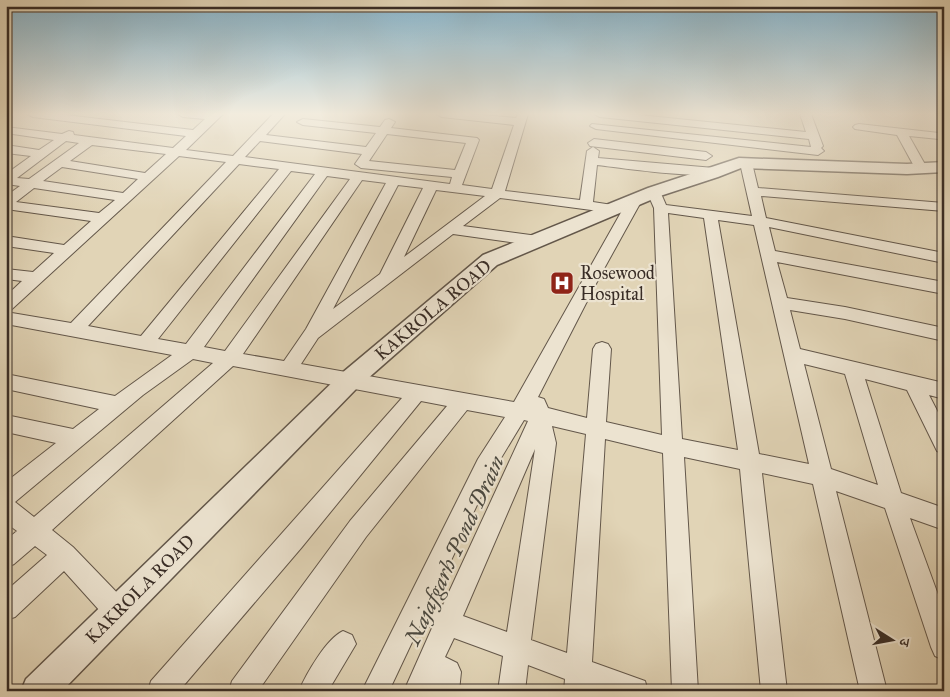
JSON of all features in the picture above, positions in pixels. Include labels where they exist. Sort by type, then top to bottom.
[{"type":"street","points":[[52,147],[12,171],[6,180],[125,198]]},
{"type":"street","points":[[6,204],[82,147]]},
{"type":"street","points":[[132,147],[614,209]]},
{"type":"street","points":[[6,305],[181,147]]},
{"type":"street","points":[[75,330],[246,147]]},
{"type":"street","points":[[333,147],[369,151]]},
{"type":"street","points":[[372,147],[361,164],[460,174]]},
{"type":"street","points":[[454,189],[471,147]]},
{"type":"street","points":[[312,333],[497,194],[513,147]]},
{"type":"street","points":[[586,206],[594,147]]},
{"type":"street","points":[[615,147],[709,167]]},
{"type":"street","points":[[705,147],[709,167]]},
{"type":"street","points":[[754,147],[821,158],[817,147]]},
{"type":"street","points":[[909,147],[921,168]]},
{"type":"street","points":[[6,149],[42,154]]},
{"type":"street","name":"KAKROLA ROAD","points":[[38,691],[350,380],[489,261],[614,209],[650,200],[709,167],[737,163],[821,158],[921,168],[944,167]]},
{"type":"street","points":[[592,162],[674,170],[709,167]]},
{"type":"street","points":[[60,163],[148,177]]},
{"type":"street","points":[[746,163],[874,691]]},
{"type":"street","points":[[144,343],[288,167]]},
{"type":"street","points":[[6,496],[118,405],[191,351],[323,172]]},
{"type":"street","points":[[6,556],[230,358],[358,176]]},
{"type":"street","points":[[289,369],[312,333],[394,181]]},
{"type":"street","points":[[385,278],[431,186]]},
{"type":"street","points":[[753,191],[944,207]]},
{"type":"street","points":[[650,200],[710,215],[760,221],[944,258]]},
{"type":"street","points":[[376,691],[433,614],[529,413],[532,390],[592,276],[650,200]]},
{"type":"street","points":[[650,200],[672,446],[685,691]]},
{"type":"street","points":[[6,204],[103,218]]},
{"type":"street","points":[[710,215],[750,462],[774,691]]},
{"type":"street","points":[[451,228],[538,241]]},
{"type":"street","points":[[6,241],[67,250]]},
{"type":"street","points":[[769,255],[944,288]]},
{"type":"street","points":[[6,274],[36,278]]},
{"type":"street","points":[[780,303],[845,313],[944,335]]},
{"type":"street","points":[[6,318],[529,413],[672,446],[822,476],[944,519]]},
{"type":"street","points":[[578,681],[602,349]]},
{"type":"street","points":[[792,354],[944,390]]},
{"type":"street","points":[[852,368],[893,501],[944,647]]},
{"type":"street","points":[[6,381],[118,405]]},
{"type":"street","points":[[913,382],[944,445]]},
{"type":"street","points":[[161,691],[294,539],[418,392]]},
{"type":"street","points":[[242,691],[358,530],[464,401]]},
{"type":"street","points":[[417,691],[428,667],[433,614],[485,466],[529,413]]},
{"type":"street","points":[[511,691],[546,443],[529,413]]},
{"type":"street","points":[[6,423],[76,439]]},
{"type":"street","points":[[6,508],[65,555],[118,612]]},
{"type":"street","points":[[6,608],[65,555]]},
{"type":"street","points":[[433,614],[516,648],[578,681],[636,691]]},
{"type":"street","points":[[312,691],[343,644]]},
{"type":"street","points":[[428,667],[448,672],[445,691]]},
{"type":"place","name":"Rosewood Hospital","points":[[562,283]]},
{"type":"water label","name":"Najafgarh Pond Drain","points":[[454,550]]}]
